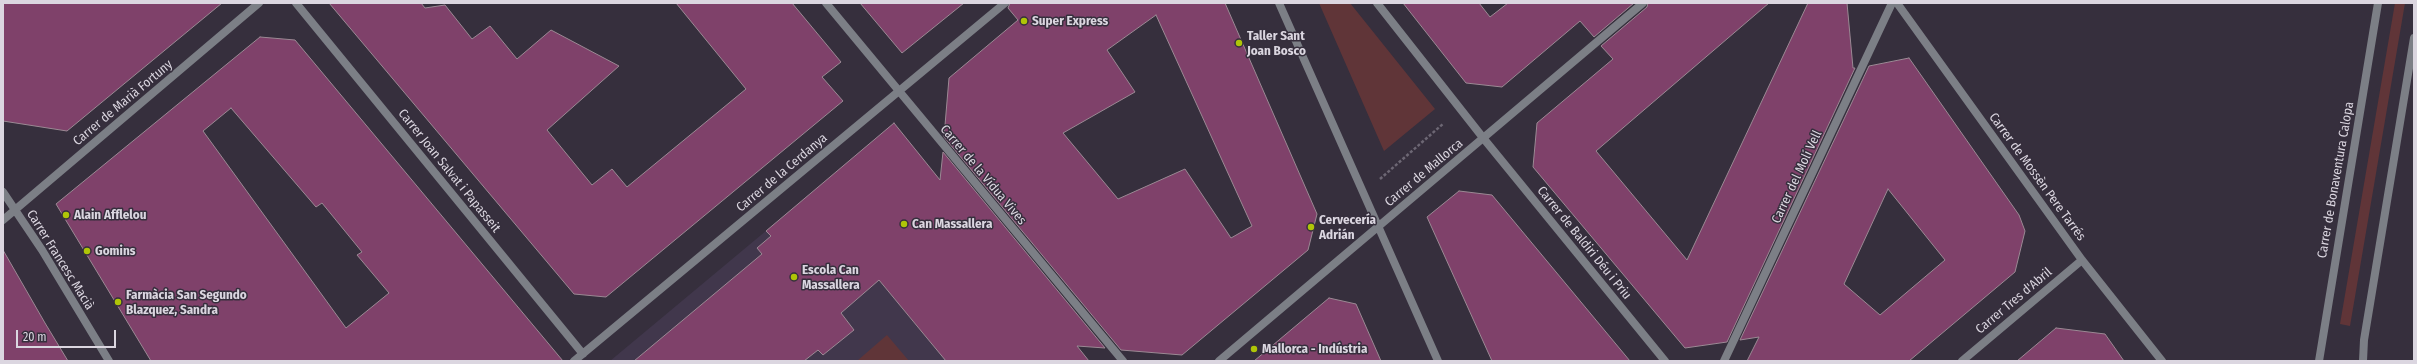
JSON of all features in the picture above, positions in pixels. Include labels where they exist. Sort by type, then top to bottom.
[{"type":"street","name":"Carrer de Marià Fortuny","points":[[3,220],[259,3]]},
{"type":"street","name":"Carrer Joan Salvat i Papasseit","points":[[296,3],[583,354]]},
{"type":"street","name":"Carrer de la Vídua Vives","points":[[826,3],[1123,361]]},
{"type":"street","name":"Carrer de la Cerdanya","points":[[574,361],[1005,3]]},
{"type":"street","points":[[1279,3],[1365,193],[1438,361]]},
{"type":"street","name":"Carrer de Baldiri Déu i Priu","points":[[1376,3],[1484,139],[1665,361]]},
{"type":"street","name":"Carrer de Mallorca","points":[[1219,361],[1484,139],[1643,3]]},
{"type":"street","name":"Carrer del Molí Vell","points":[[1724,361],[1892,3]]},
{"type":"street","name":"Carrer de Mossèn Pere Tarrés","points":[[1897,3],[2082,260],[2162,361]]},
{"type":"street","name":"Carrer de Bonaventura Calopa","points":[[2319,361],[2319,352],[2330,301],[2330,286],[2378,3]]},
{"type":"street","points":[[2363,361],[2364,340],[2414,38]]},
{"type":"street","name":"Carrer Francesc Macià","points":[[3,192],[42,250],[109,361]]},
{"type":"street","name":"Carrer Tres d'Abril","points":[[1962,361],[2082,260]]},
{"type":"street","points":[[2311,361],[2319,352]]},
{"type":"path","points":[[1365,193],[1460,108]]},
{"type":"shaded area","points":[[1319,3],[1350,3],[1435,109],[1384,151]]},
{"type":"shaded area","points":[[2395,3],[2405,3],[2350,326],[2340,324]]},
{"type":"shaded area","name":"Escola Can Massallera","points":[[808,195],[946,361],[610,361],[797,205]]},
{"type":"shaded area","points":[[887,335],[909,361],[857,361]]},
{"type":"building","points":[[3,3],[222,3],[67,131],[3,121]]},
{"type":"building","points":[[329,3],[421,3],[425,8],[445,5],[472,39],[490,26],[517,59],[551,30],[619,66],[547,130],[592,185],[612,169],[627,187],[746,89],[676,3],[792,3],[841,62],[822,77],[843,101],[606,297],[574,294]]},
{"type":"building","points":[[860,3],[964,3],[902,53]]},
{"type":"building","points":[[1010,3],[1225,3],[1317,214],[1308,250],[1182,355],[1121,350],[944,137],[949,78],[1018,20],[1008,8]],"holes":[[[1156,15],[1252,226],[1231,238],[1185,169],[1118,199],[1063,133],[1135,92],[1107,50]]]},
{"type":"building","points":[[1403,3],[1479,3],[1490,17],[1508,3],[1634,3],[1594,37],[1580,21],[1502,87],[1466,83]]},
{"type":"building","points":[[1648,3],[1769,3],[1596,151],[1687,260],[1808,3],[1847,3],[1853,68],[1855,68],[1727,342],[1685,348],[1533,167],[1537,123],[1613,59],[1601,46],[1647,7]]},
{"type":"building","points":[[260,37],[295,40],[563,361],[151,361],[56,204]],"holes":[[[231,108],[316,207],[322,203],[362,252],[357,255],[389,293],[346,328],[203,131]]]},
{"type":"building","points":[[1909,58],[2019,215],[2025,231],[2015,272],[1909,361],[1747,361],[1759,337],[1740,340],[1869,66]],"holes":[[[1888,189],[1945,260],[1880,315],[1844,284]]]},
{"type":"building","points":[[894,123],[940,180],[943,152],[1105,348],[1077,346],[1089,361],[946,361],[879,280],[841,313],[854,330],[823,355],[818,350],[804,361],[634,361],[762,254],[757,248],[771,236],[766,231]]},
{"type":"building","points":[[1459,191],[1492,195],[1630,361],[1492,361],[1427,217]]},
{"type":"building","points":[[3,250],[45,323],[68,361],[3,361]]},
{"type":"building","points":[[1329,298],[1356,304],[1381,361],[1254,361]]},
{"type":"building","points":[[2056,328],[2105,334],[2124,361],[2017,361]]},
{"type":"place","name":"Super Express","points":[[1024,21]]},
{"type":"place","name":"Taller Sant Joan Bosco","points":[[1239,43]]},
{"type":"place","name":"Alain Afflelou","points":[[66,215]]},
{"type":"place","name":"Can Massallera","points":[[904,224]]},
{"type":"place","name":"Cervecería Adrián","points":[[1311,227]]},
{"type":"place","name":"Gomins","points":[[87,251]]},
{"type":"place","name":"Escola Can Massallera","points":[[794,277]]},
{"type":"place","name":"Farmàcia San Segundo Blazquez, Sandra","points":[[118,302]]},
{"type":"place","name":"Mallorca - Indústria","points":[[1254,349]]}]
